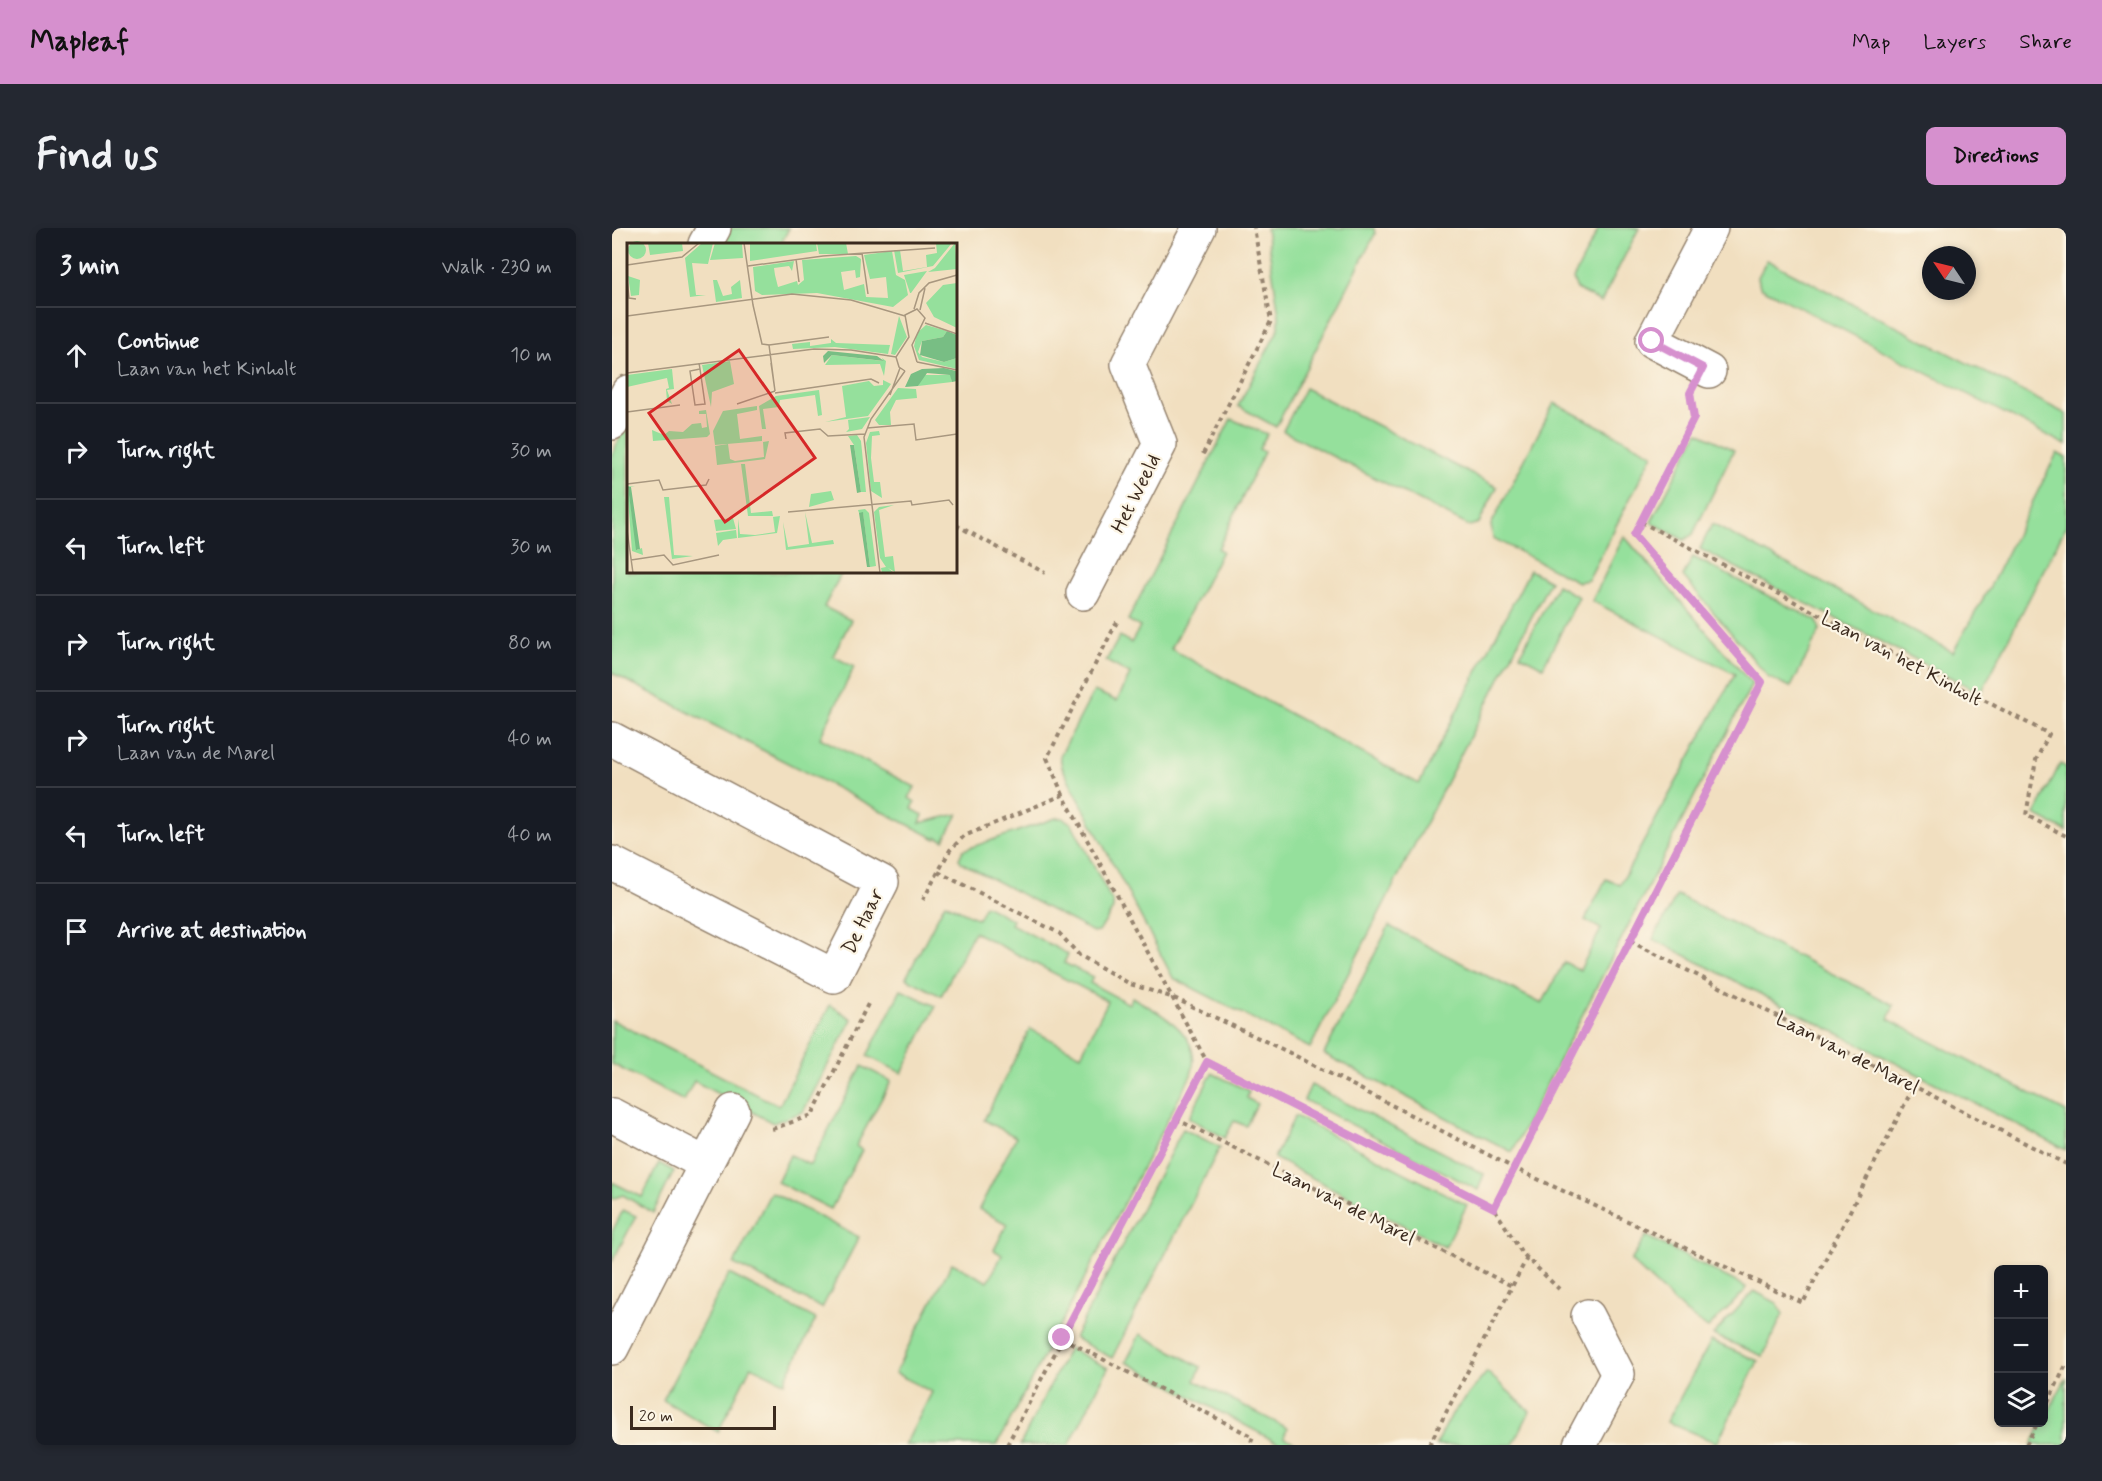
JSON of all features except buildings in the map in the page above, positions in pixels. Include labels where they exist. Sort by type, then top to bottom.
[{"type":"street","points":[[706,243],[714,228]]},
{"type":"street","name":"Het Weeld","points":[[1083,593],[1160,444],[1128,364],[1199,228]]},
{"type":"street","points":[[1706,369],[1652,341],[1711,228]]},
{"type":"street","points":[[612,423],[627,394]]},
{"type":"street","name":"De Haar","points":[[612,739],[882,882],[834,976],[612,862]]},
{"type":"street","points":[[612,1348],[733,1112]]},
{"type":"street","points":[[612,1115],[706,1164]]},
{"type":"street","points":[[1580,1445],[1618,1374],[1588,1316]]},
{"type":"path","points":[[1494,1208],[1762,682],[1634,535],[1694,418],[1690,393],[1706,369]]},
{"type":"path","name":"Laan van het Kinholt","points":[[1641,522],[2049,734],[2036,760],[2026,815],[2066,836]]},
{"type":"path","points":[[957,526],[1083,593]]},
{"type":"path","points":[[921,904],[950,850],[964,836],[1063,795],[1207,1062],[1494,1208],[1527,1258],[1588,1316]]},
{"type":"path","points":[[938,872],[1059,933],[1079,955],[1130,984],[1174,998],[1287,1052],[1514,1168],[1803,1303],[1914,1086]]},
{"type":"path","name":"Laan van de Marel","points":[[1630,941],[2066,1164]]},
{"type":"path","points":[[733,1112],[773,1130],[812,1115],[871,999]]},
{"type":"path","points":[[1007,1445],[1207,1062]]},
{"type":"path","name":"Laan van de Marel","points":[[1176,1119],[1512,1286]]},
{"type":"path","points":[[1429,1445],[1527,1258]]},
{"type":"path","points":[[1062,1338],[1253,1437],[1250,1445]]},
{"type":"path","points":[[2048,1401],[2066,1365]]},
{"type":"path","points":[[2026,1445],[2035,1427]]},
{"type":"green space","points":[[727,228],[789,228],[782,243],[720,243]]},
{"type":"green space","points":[[1266,228],[1374,228],[1375,234],[1276,427],[1238,406],[1279,328]]},
{"type":"green space","points":[[1599,228],[1639,228],[1601,302],[1577,289],[1573,279]]},
{"type":"green space","points":[[1767,260],[2066,414],[2066,445],[1760,287],[1758,277]]},
{"type":"green space","points":[[1305,388],[1497,487],[1479,523],[1469,526],[1283,431]]},
{"type":"green space","points":[[1554,403],[1653,454],[1588,580],[1578,582],[1493,538],[1491,525]]},
{"type":"green space","points":[[1231,419],[1267,434],[1259,449],[1264,452],[1218,549],[1222,551],[1171,649],[1419,784],[1530,570],[1550,581],[1310,1048],[1173,978],[1062,767],[1060,756],[1094,691],[1117,701],[1130,674],[1106,661],[1120,636],[1131,643],[1140,627],[1128,620]]},
{"type":"green space","points":[[627,424],[627,573],[841,573],[824,607],[851,620],[833,656],[854,667],[820,738],[915,787],[909,798],[915,802],[912,809],[923,815],[920,823],[958,814],[944,840],[937,837],[936,839],[612,673],[612,454]]},
{"type":"green space","points":[[1698,432],[1734,450],[1693,534],[1684,540],[1651,522]]},
{"type":"green space","points":[[2057,453],[2066,458],[2066,526],[1981,693],[1700,549],[1712,524],[1953,652],[1993,581]]},
{"type":"green space","points":[[1624,536],[1752,684],[1512,1152],[1324,1054],[1389,926],[1542,1004],[1564,962],[1580,970],[1601,929],[1585,920],[1606,879],[1620,885],[1735,674],[1592,601]]},
{"type":"green space","points":[[1693,557],[1817,621],[1820,630],[1791,687],[1769,678],[1683,576]]},
{"type":"green space","points":[[1557,585],[1579,597],[1543,667],[1520,655]]},
{"type":"green space","points":[[2060,764],[2066,767],[2066,831],[2035,815]]},
{"type":"green space","points":[[1056,818],[1063,818],[1072,824],[1113,903],[1113,909],[1099,932],[1093,932],[962,863],[959,859],[963,850]]},
{"type":"green space","points":[[1677,895],[1894,1005],[1888,1019],[2066,1112],[2066,1150],[1653,939]]},
{"type":"green space","points":[[945,903],[978,919],[985,905],[1013,920],[1011,924],[1068,954],[1064,963],[1093,977],[1090,983],[1129,1004],[1132,997],[1167,1018],[1186,1037],[1192,1048],[1194,1061],[1191,1075],[997,1445],[905,1445],[932,1392],[895,1373],[952,1263],[988,1282],[1002,1255],[994,1250],[1007,1224],[979,1209],[1016,1137],[984,1120],[1030,1029],[1081,1055],[1108,1001],[974,932],[941,996],[906,978]]},
{"type":"green space","points":[[901,990],[936,1006],[902,1073],[867,1056]]},
{"type":"green space","points":[[830,1005],[852,1019],[803,1112],[773,1123],[694,1081],[684,1101],[612,1064],[612,1020],[779,1106]]},
{"type":"green space","points":[[862,1066],[891,1081],[856,1146],[862,1150],[831,1209],[777,1182],[790,1155],[810,1165]]},
{"type":"green space","points":[[1212,1073],[1249,1091],[1247,1098],[1257,1104],[1246,1126],[1234,1121],[1225,1138],[1189,1118]]},
{"type":"green space","points":[[1311,1085],[1484,1174],[1478,1190],[1304,1100]]},
{"type":"green space","points":[[1295,1116],[1467,1205],[1445,1247],[1274,1158]]},
{"type":"green space","points":[[1183,1129],[1220,1147],[1112,1358],[1074,1338]]},
{"type":"green space","points":[[659,1163],[674,1171],[653,1213],[623,1195],[612,1199],[612,1182],[642,1197]]},
{"type":"green space","points":[[771,1192],[859,1237],[822,1308],[734,1264]]},
{"type":"green space","points":[[623,1210],[636,1216],[612,1262],[612,1232]]},
{"type":"green space","points":[[1646,1236],[1746,1287],[1744,1292],[1708,1328],[1686,1313],[1631,1261]]},
{"type":"green space","points":[[729,1274],[816,1319],[784,1382],[751,1366],[718,1432],[663,1400]]},
{"type":"green space","points":[[1754,1291],[1777,1303],[1783,1314],[1763,1356],[1713,1335]]},
{"type":"green space","points":[[1140,1334],[1201,1367],[1195,1381],[1287,1428],[1284,1437],[1299,1445],[1282,1445],[1126,1362]]},
{"type":"green space","points":[[1711,1341],[1758,1361],[1717,1443],[1667,1422]]},
{"type":"green space","points":[[1069,1348],[1108,1368],[1069,1445],[1020,1445]]},
{"type":"green space","points":[[1487,1372],[1530,1411],[1513,1445],[1436,1445],[1452,1414]]},
{"type":"green space","points":[[2066,1378],[2066,1445],[2031,1445],[2040,1427],[2048,1427],[2048,1412]]},
{"type":"route","points":[[1062,1338],[1207,1062],[1494,1208],[1762,682],[1634,535],[1694,418],[1690,393],[1703,368],[1652,341]]}]
